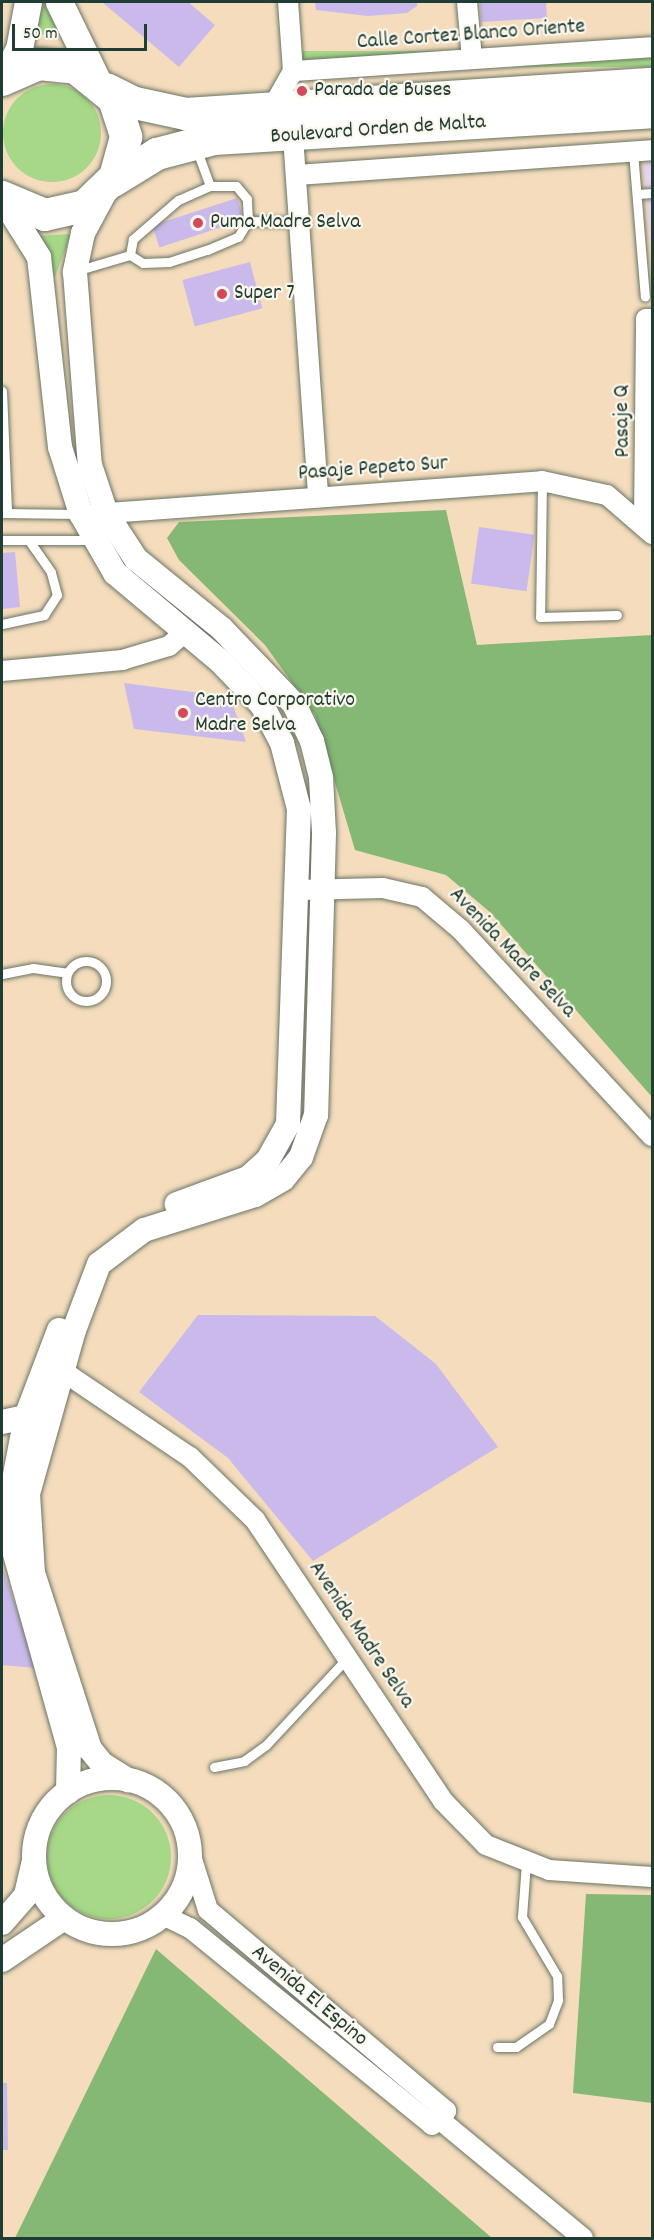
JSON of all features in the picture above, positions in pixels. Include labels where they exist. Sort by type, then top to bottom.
[{"type":"highway","name":"Boulevard Orden de Malta","points":[[3,79],[26,67],[51,63],[76,68],[135,103],[186,114],[652,84]]},
{"type":"highway","points":[[102,85],[120,110],[126,137],[110,185]]},
{"type":"highway","name":"Boulevard Orden de Malta","points":[[2,198],[31,213],[59,214],[85,206],[110,185],[157,154],[195,143],[652,112]]},
{"type":"main road","points":[[3,79],[19,49],[28,2]]},
{"type":"main road","points":[[59,2],[102,85]]},
{"type":"street","points":[[271,110],[293,71],[288,2]]},
{"type":"street","points":[[467,2],[471,59]]},
{"type":"street","name":"Calle Cortez Blanco Oriente","points":[[293,71],[652,47]]},
{"type":"street","points":[[293,136],[318,497]]},
{"type":"street","points":[[296,175],[643,151]]},
{"type":"street","points":[[55,1365],[99,1264],[123,1243],[255,1196],[283,1179],[301,1157],[316,1114],[323,889],[321,778],[312,741],[294,704],[222,629],[136,559],[106,513],[90,465],[75,272],[83,233],[110,185]]},
{"type":"street","points":[[2,198],[39,257],[60,447],[81,514],[94,540],[116,573],[234,674],[274,725],[299,809],[292,1104],[280,1143],[248,1178],[136,1219],[102,1242],[83,1266],[55,1365],[3,1518],[69,1747],[68,1792]]},
{"type":"street","name":"Pasaje Q","points":[[643,320],[648,528]]},
{"type":"street","name":"Pasaje Pepeto Sur","points":[[81,514],[542,481],[607,495],[648,528]]},
{"type":"street","points":[[2,671],[122,660],[169,646],[184,633]]},
{"type":"street","name":"Avenida Madre Selva","points":[[298,890],[403,889],[422,897],[461,930],[652,1137]]},
{"type":"street","name":"Avenida Madre Selva","points":[[55,1365],[190,1457],[255,1520],[443,1801],[486,1845],[526,1863],[549,1870],[652,1877]]},
{"type":"street","points":[[2,1422],[36,1420]]},
{"type":"street","points":[[34,1863],[43,1894],[64,1918],[83,1929],[125,1933],[163,1915],[185,1884],[190,1856],[175,1810],[154,1790],[128,1780],[90,1749],[29,1552],[28,1494],[36,1420]]},
{"type":"street","points":[[2,1923],[26,1895],[41,1823],[68,1792],[96,1780],[128,1780]]},
{"type":"street","name":"Avenida El Espino","points":[[163,1915],[190,1928],[432,2125],[446,2111],[208,1910],[190,1856]]},
{"type":"street","points":[[2,1960],[64,1918]]},
{"type":"street","name":"Avenida El Espino","points":[[439,2119],[584,2238]]},
{"type":"lane","points":[[195,143],[210,186]]},
{"type":"lane","points":[[643,151],[637,194],[645,297]]},
{"type":"lane","points":[[75,272],[130,255],[143,263],[169,262],[238,237],[248,221],[247,199],[236,186],[210,186],[152,218],[133,239],[130,255]]},
{"type":"lane","points":[[637,194],[652,193]]},
{"type":"lane","points":[[248,221],[299,222]]},
{"type":"lane","points":[[2,391],[4,512],[81,514]]},
{"type":"lane","points":[[542,481],[540,617],[617,615]]},
{"type":"lane","points":[[2,540],[94,540]]},
{"type":"lane","points":[[2,624],[44,615],[57,595],[51,572],[29,541]]},
{"type":"lane","points":[[2,974],[33,968],[67,973],[82,960],[96,963],[105,973],[106,986],[99,997],[80,1000],[67,986],[67,973]]},
{"type":"lane","points":[[214,1767],[244,1761],[266,1745],[347,1658]]},
{"type":"lane","points":[[497,2047],[516,2047],[549,2024],[558,2000],[557,1976],[522,1917],[526,1863]]},
{"type":"shaded area","points":[[652,162],[652,258],[643,163]]},
{"type":"green space","points":[[33,2],[52,2],[63,35],[30,34]]},
{"type":"green space","points":[[301,51],[652,51],[652,67],[301,67]]},
{"type":"green space","points":[[52,84],[71,88],[87,98],[97,114],[101,133],[97,152],[87,168],[71,178],[52,182],[33,178],[17,168],[7,152],[3,133],[7,114],[17,98],[33,88]]},
{"type":"green space","points":[[71,234],[55,277],[34,236]]},
{"type":"green space","points":[[446,510],[477,645],[652,635],[652,1097],[491,913],[446,875],[355,850],[315,715],[265,645],[179,560],[167,538],[179,522]]},
{"type":"green space","points":[[109,1795],[133,1799],[153,1813],[167,1833],[171,1857],[167,1881],[153,1901],[133,1915],[109,1919],[85,1915],[65,1901],[51,1881],[47,1857],[51,1833],[65,1813],[85,1799]]},
{"type":"green space","points":[[586,1894],[652,1895],[652,2103],[573,2093]]},
{"type":"green space","points":[[156,1949],[492,2238],[15,2238]]},
{"type":"building","points":[[102,2],[188,2],[215,25],[179,67]]},
{"type":"building","points":[[315,2],[417,2],[417,6],[407,13],[368,16],[316,10]]},
{"type":"building","points":[[480,2],[546,2],[547,18],[481,22]]},
{"type":"building","name":"Puma Madre Selva","points":[[237,198],[244,220],[159,247],[152,226]]},
{"type":"building","name":"Super 7","points":[[250,262],[262,308],[195,326],[182,280]]},
{"type":"building","points":[[479,527],[534,535],[527,591],[471,583]]},
{"type":"building","points":[[15,552],[20,607],[2,609],[2,553]]},
{"type":"building","name":"Centro Corporativo Madre Selva","points":[[124,683],[230,697],[246,742],[134,729]]},
{"type":"building","points":[[198,1315],[375,1316],[436,1364],[498,1447],[313,1561],[228,1458],[139,1392]]},
{"type":"building","points":[[2,1566],[36,1668],[2,1665]]},
{"type":"building","points":[[2,2083],[7,2083],[8,2150],[2,2150]]},
{"type":"place","name":"Parada de Buses","points":[[302,91]]},
{"type":"place","name":"Puma Madre Selva","points":[[198,223]]},
{"type":"place","name":"Super 7","points":[[222,294]]},
{"type":"place","name":"Centro Corporativo Madre Selva","points":[[183,713]]}]
